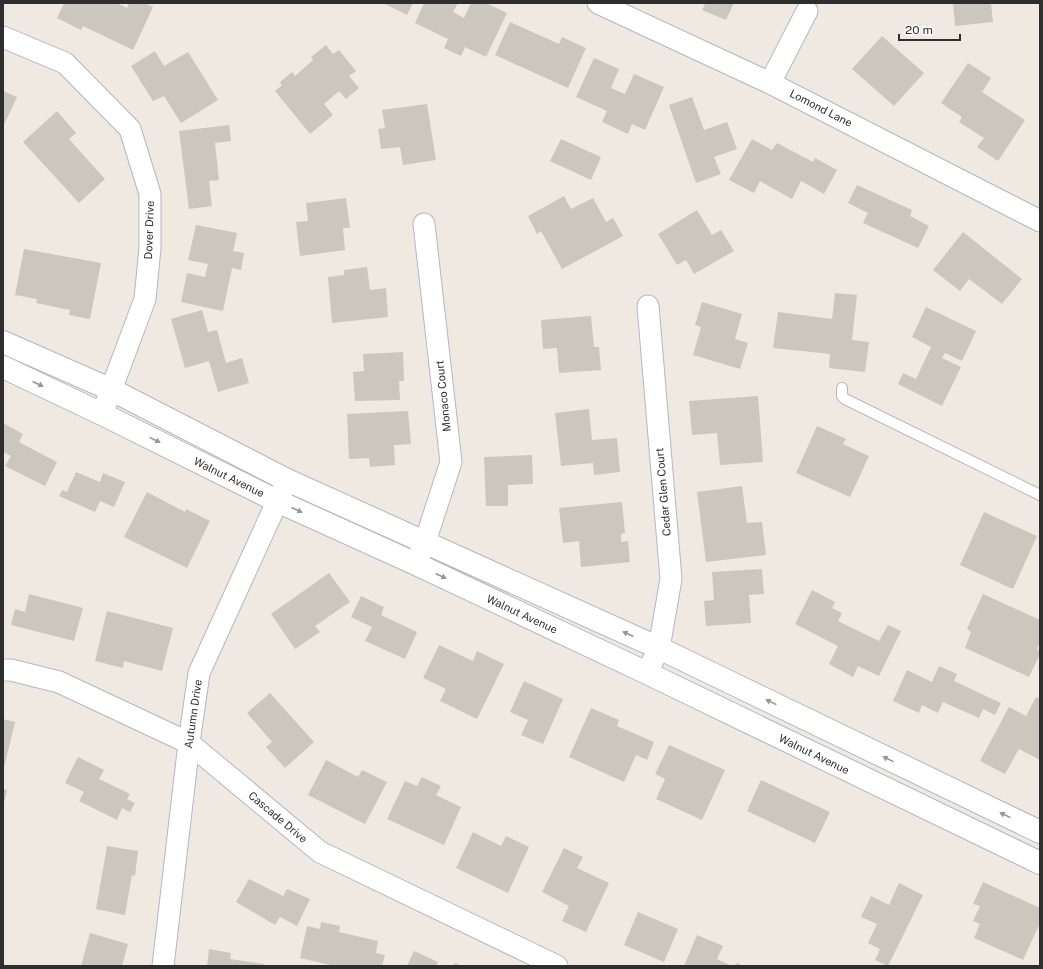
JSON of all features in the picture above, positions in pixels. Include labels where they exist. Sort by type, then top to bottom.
[{"type":"street","name":"Lomond Lane","points":[[598,3],[770,83],[1040,221]]},
{"type":"street","points":[[770,83],[807,11]]},
{"type":"street","name":"Dover Drive","points":[[3,37],[65,63],[130,129],[150,194],[150,248],[145,299],[102,414]]},
{"type":"street","name":"Monaco Court","points":[[416,564],[425,542],[451,462],[424,224]]},
{"type":"street","name":"Cedar Glen Court","points":[[647,673],[659,648],[671,579],[648,306]]},
{"type":"street","name":"Walnut Avenue","points":[[3,342],[112,390],[287,480],[659,648],[1040,832]]},
{"type":"street","name":"Walnut Avenue","points":[[3,367],[102,414],[277,501],[416,564],[647,673],[1040,863]]},
{"type":"street","name":"Autumn Drive","points":[[163,966],[189,743],[199,673],[287,480]]},
{"type":"street","name":"Cascade Drive","points":[[3,670],[11,670],[59,682],[189,743],[320,852],[533,961],[557,966]]},
{"type":"lane","points":[[842,388],[842,396],[845,399],[1040,495]]},
{"type":"building","points":[[64,3],[117,3],[127,8],[129,3],[145,3],[153,7],[133,50],[83,26],[81,30],[57,18]]},
{"type":"building","points":[[383,3],[413,3],[407,15]]},
{"type":"building","points":[[424,3],[458,3],[453,12],[464,18],[471,3],[486,3],[507,13],[486,57],[465,47],[461,56],[444,48],[448,39],[415,23]]},
{"type":"building","points":[[702,3],[734,3],[726,20],[702,10],[705,4]]},
{"type":"building","points":[[953,3],[991,3],[993,22],[955,26]]},
{"type":"building","points":[[510,22],[559,44],[562,37],[586,48],[568,88],[495,55]]},
{"type":"building","points":[[882,36],[924,73],[894,106],[852,69]]},
{"type":"building","points":[[326,45],[333,54],[339,50],[356,71],[349,76],[359,88],[346,99],[339,91],[324,104],[333,115],[310,134],[275,91],[282,85],[280,82],[292,72],[295,76],[313,60],[311,57]]},
{"type":"building","points":[[155,51],[164,66],[188,52],[218,100],[181,123],[164,96],[153,101],[131,66]]},
{"type":"building","points":[[594,58],[619,69],[611,88],[625,94],[634,74],[664,87],[645,130],[632,124],[628,134],[602,122],[607,111],[576,97]]},
{"type":"building","points":[[968,63],[991,78],[982,92],[1025,120],[998,161],[977,147],[984,138],[959,122],[962,117],[941,103]]},
{"type":"building","points":[[3,91],[17,97],[3,127]]},
{"type":"building","points":[[692,97],[704,130],[727,122],[737,149],[714,157],[721,174],[696,183],[669,105]]},
{"type":"building","points":[[427,104],[436,160],[403,165],[400,147],[381,149],[378,129],[385,128],[382,110]]},
{"type":"building","points":[[57,111],[76,133],[69,139],[105,179],[79,203],[23,142]]},
{"type":"building","points":[[229,125],[231,141],[215,143],[219,180],[209,181],[212,206],[189,209],[179,131]]},
{"type":"building","points":[[561,139],[601,157],[591,180],[550,161]]},
{"type":"building","points":[[752,139],[772,150],[777,143],[813,162],[815,158],[837,170],[824,194],[801,181],[792,199],[760,181],[754,193],[729,180]]},
{"type":"building","points":[[857,185],[912,210],[910,216],[929,226],[918,248],[863,223],[868,213],[848,203]]},
{"type":"building","points":[[564,196],[571,209],[593,198],[606,222],[613,218],[623,236],[562,269],[541,231],[537,234],[528,216]]},
{"type":"building","points":[[346,198],[350,228],[343,228],[345,250],[300,256],[296,222],[308,221],[306,203]]},
{"type":"building","points":[[697,210],[712,235],[721,230],[734,251],[694,274],[686,260],[677,265],[658,234]]},
{"type":"building","points":[[196,225],[237,233],[233,251],[244,253],[241,270],[232,268],[223,311],[181,302],[187,273],[205,277],[208,264],[188,260]]},
{"type":"building","points":[[963,232],[1022,279],[1002,304],[969,279],[960,291],[933,270]]},
{"type":"building","points":[[24,249],[101,263],[90,319],[69,315],[70,310],[36,303],[37,299],[15,295]]},
{"type":"building","points":[[367,267],[370,290],[386,288],[388,317],[332,323],[328,277],[344,275],[344,270]]},
{"type":"building","points":[[835,293],[857,295],[852,340],[869,342],[865,372],[829,368],[830,354],[773,348],[778,312],[832,319]]},
{"type":"building","points":[[702,302],[742,314],[735,339],[748,343],[740,369],[693,355],[701,327],[695,325]]},
{"type":"building","points":[[926,307],[976,331],[962,361],[945,353],[942,358],[961,367],[942,406],[898,384],[903,373],[916,379],[931,347],[912,337]]},
{"type":"building","points":[[202,310],[208,332],[217,330],[226,363],[242,358],[249,383],[218,392],[209,361],[185,368],[171,319]]},
{"type":"building","points":[[591,316],[594,347],[599,347],[601,370],[559,373],[557,348],[543,349],[541,320]]},
{"type":"building","points":[[403,352],[404,381],[399,381],[400,400],[355,401],[353,372],[364,371],[363,354]]},
{"type":"building","points":[[758,396],[763,462],[720,465],[717,433],[692,435],[689,401]]},
{"type":"building","points":[[589,409],[592,440],[617,438],[620,472],[594,475],[593,463],[561,466],[555,413]]},
{"type":"building","points":[[408,411],[411,444],[394,445],[395,465],[370,467],[369,458],[349,459],[347,414]]},
{"type":"building","points":[[3,423],[23,434],[19,442],[57,462],[45,486],[5,466],[11,456],[3,452]]},
{"type":"building","points":[[817,426],[846,439],[843,444],[869,456],[850,497],[796,473]]},
{"type":"building","points":[[532,455],[533,484],[508,485],[508,506],[486,506],[484,457]]},
{"type":"building","points":[[76,472],[100,482],[103,473],[125,482],[114,507],[100,501],[95,512],[59,496],[62,490],[67,492]]},
{"type":"building","points":[[742,486],[747,523],[762,522],[766,555],[706,562],[697,492]]},
{"type":"building","points":[[147,492],[185,512],[186,509],[210,521],[187,568],[124,537]]},
{"type":"building","points":[[622,502],[625,533],[621,534],[621,542],[628,541],[630,562],[581,567],[579,541],[563,543],[559,508]]},
{"type":"building","points":[[984,512],[1037,536],[1013,589],[960,565]]},
{"type":"building","points":[[762,569],[764,594],[749,595],[751,623],[706,626],[704,601],[714,600],[712,572]]},
{"type":"building","points":[[329,573],[350,602],[315,626],[320,632],[295,649],[271,614]]},
{"type":"building","points":[[812,590],[835,602],[832,608],[842,613],[838,621],[879,641],[888,625],[901,631],[879,676],[858,666],[853,677],[829,664],[838,646],[795,624]]},
{"type":"building","points":[[29,594],[83,608],[74,641],[11,625],[15,609],[25,612]]},
{"type":"building","points":[[983,594],[1040,620],[1040,642],[1037,649],[1040,651],[1040,654],[1029,677],[965,648],[971,632],[967,629]]},
{"type":"building","points":[[361,596],[384,607],[381,615],[417,632],[405,659],[365,641],[372,627],[351,617]]},
{"type":"building","points":[[107,611],[173,628],[162,671],[124,661],[123,668],[95,661]]},
{"type":"building","points":[[439,645],[473,661],[477,651],[504,664],[477,719],[440,701],[446,689],[423,678]]},
{"type":"building","points":[[939,666],[957,674],[954,681],[1001,703],[995,715],[983,709],[979,718],[943,702],[938,713],[922,705],[919,713],[893,701],[907,670],[932,682]]},
{"type":"building","points":[[524,681],[563,699],[543,744],[521,735],[528,720],[510,712]]},
{"type":"building","points":[[270,693],[314,742],[285,768],[266,747],[272,742],[247,713]]},
{"type":"building","points":[[1036,697],[1040,699],[1040,760],[1019,749],[1005,774],[980,761],[1009,707],[1026,716]]},
{"type":"building","points":[[591,708],[619,720],[617,726],[654,742],[647,760],[636,755],[624,782],[569,757]]},
{"type":"building","points":[[3,719],[15,722],[4,768],[3,768]]},
{"type":"building","points":[[669,745],[725,770],[702,820],[656,799],[665,779],[655,774]]},
{"type":"building","points":[[78,757],[104,770],[99,779],[130,794],[127,799],[135,803],[130,812],[122,808],[117,820],[79,801],[84,792],[65,783]]},
{"type":"building","points":[[326,760],[358,777],[362,770],[387,782],[365,824],[308,795]]},
{"type":"building","points":[[422,777],[441,786],[436,795],[461,807],[444,845],[387,819],[405,781],[417,786]]},
{"type":"building","points":[[761,780],[830,812],[815,843],[747,811]]},
{"type":"building","points":[[3,789],[7,790],[4,803],[3,803]]},
{"type":"building","points":[[473,832],[501,846],[506,836],[529,847],[508,893],[456,868]]},
{"type":"building","points":[[107,846],[138,851],[135,876],[132,875],[125,915],[96,909]]},
{"type":"building","points":[[564,848],[583,857],[577,868],[609,883],[586,932],[562,921],[569,906],[542,892]]},
{"type":"building","points":[[249,879],[283,896],[287,889],[310,899],[297,926],[280,917],[275,925],[236,902]]},
{"type":"building","points":[[983,882],[1040,908],[1040,923],[1023,960],[974,938],[980,924],[973,921],[980,906],[973,904]]},
{"type":"building","points":[[899,883],[923,895],[888,966],[875,960],[880,949],[868,943],[877,924],[861,917],[871,896],[889,905]]},
{"type":"building","points":[[638,912],[678,929],[664,962],[624,945]]},
{"type":"building","points":[[321,922],[340,926],[339,932],[378,941],[376,953],[385,955],[382,966],[335,966],[300,958],[307,926],[320,929]]},
{"type":"building","points":[[90,933],[128,944],[122,966],[81,966]]},
{"type":"building","points":[[697,935],[723,946],[717,959],[732,966],[684,966]]},
{"type":"building","points":[[209,949],[231,953],[230,959],[264,964],[264,966],[207,966]]},
{"type":"building","points":[[414,951],[438,962],[436,966],[407,966]]},
{"type":"building","points":[[455,963],[462,966],[453,966]]},
{"type":"building","points":[[737,963],[744,966],[734,966]]}]
